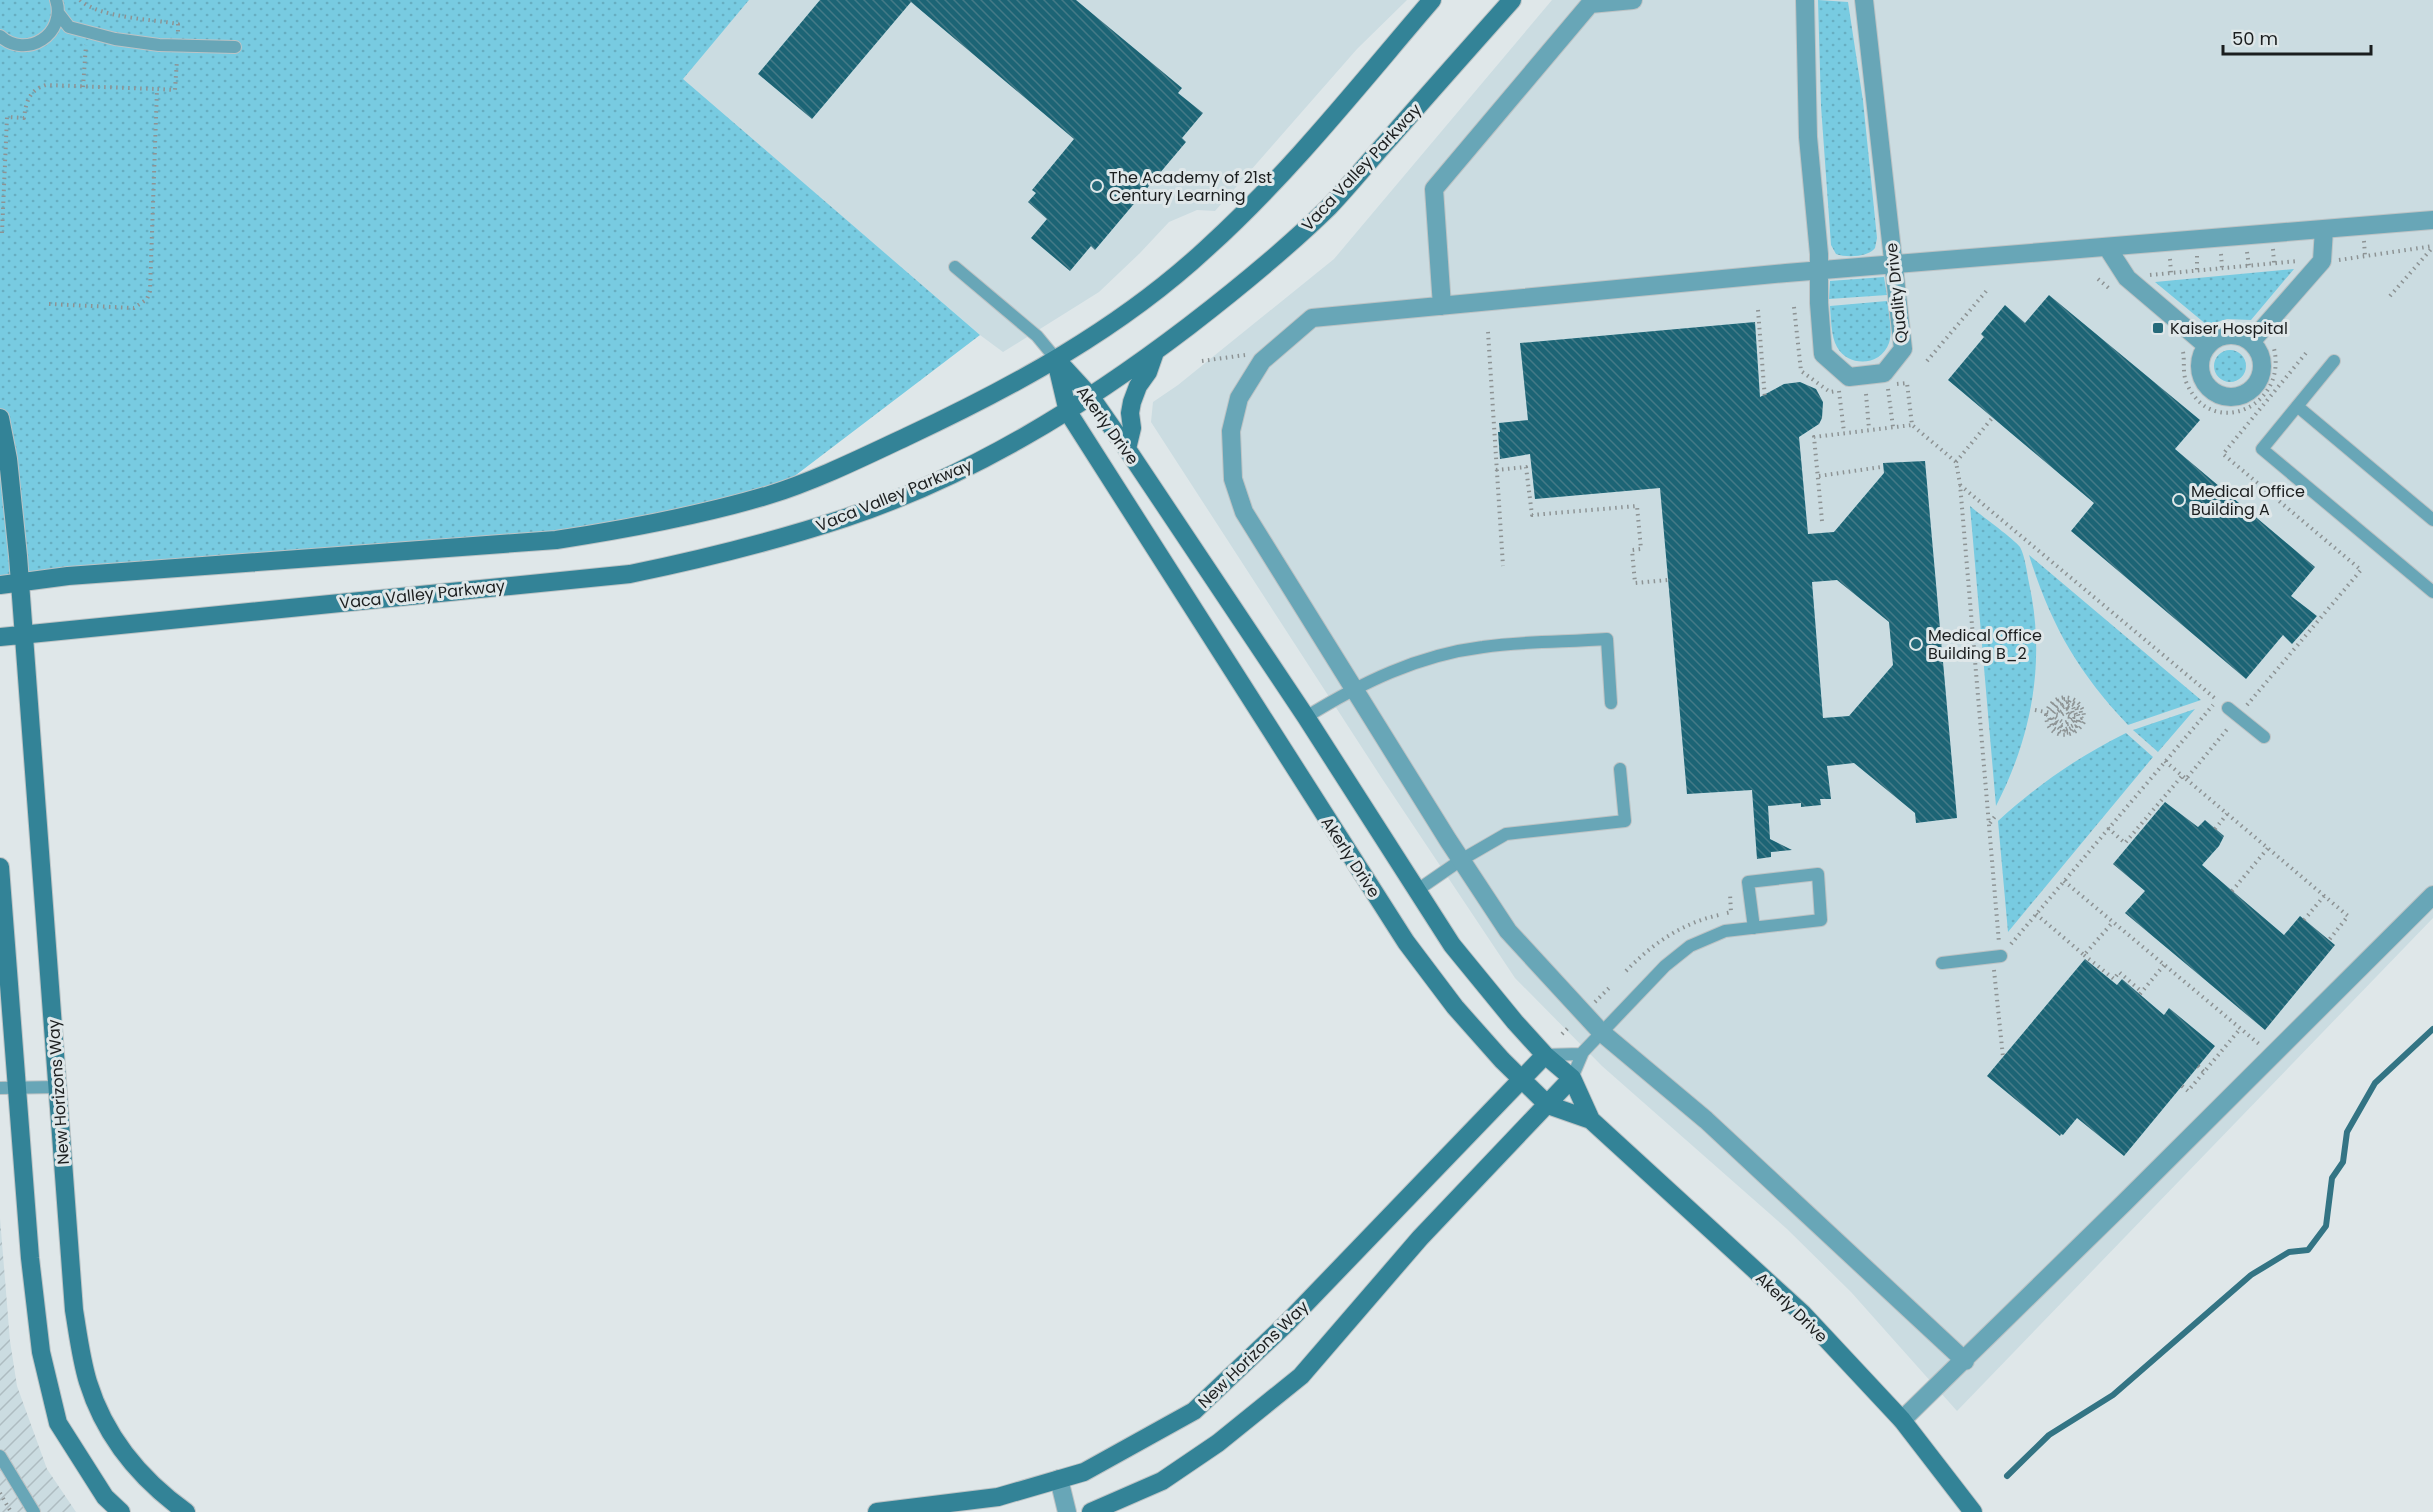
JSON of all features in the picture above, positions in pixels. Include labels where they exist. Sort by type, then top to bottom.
[{"type":"street","points":[[0,585],[68,576],[556,540],[633,528],[699,514],[771,494],[838,469],[943,420],[1056,359],[1156,292],[1245,213],[1296,161],[1432,0]]},
{"type":"street","name":"Vaca Valley Parkway","points":[[0,637],[630,574],[686,563],[847,517],[968,467],[1030,435],[1068,412],[1155,352],[1240,287],[1329,206],[1512,0]]},
{"type":"street","points":[[1442,306],[1434,189],[1590,4],[1633,0]]},
{"type":"street","name":"Quality Drive","points":[[1804,0],[1808,136],[1823,354],[1849,377],[1884,373],[1903,349],[1864,0]]},
{"type":"street","points":[[1965,1361],[1706,1120],[1601,1032],[1508,931],[1461,860],[1244,512],[1233,479],[1231,431],[1239,398],[1262,361],[1312,318],[1892,264],[2433,220]]},
{"type":"street","points":[[2251,342],[2322,261],[2324,229]]},
{"type":"street","points":[[2107,247],[2127,278],[2207,346]]},
{"type":"street","points":[[2228,335],[2251,342],[2258,350],[2261,360],[2259,380],[2252,389],[2234,397],[2214,392],[2201,376],[2200,366],[2207,346],[2220,337],[2228,335]]},
{"type":"street","points":[[1127,449],[1132,428],[1130,412],[1132,402],[1138,386],[1148,372],[1155,352]]},
{"type":"street","name":"Akerly Drive","points":[[1056,359],[1090,396],[1127,449],[1306,717],[1452,945],[1545,1054],[1572,1078],[1591,1120],[1803,1314],[1902,1420],[1974,1512]]},
{"type":"street","name":"Akerly Drive","points":[[1056,359],[1068,412],[1406,942],[1455,1007],[1548,1105],[1591,1120]]},
{"type":"street","name":"New Horizons Way","points":[[0,418],[8,459],[20,582],[74,1310],[88,1382],[106,1426],[133,1466],[162,1494],[186,1512]]},
{"type":"street","points":[[0,867],[8,1088],[39,1341],[58,1423],[105,1497],[121,1512]]},
{"type":"street","points":[[1902,1420],[1965,1361],[2433,894]]},
{"type":"street","name":"New Horizons Way","points":[[877,1512],[998,1497],[1084,1472],[1194,1411],[1287,1323],[1545,1054]]},
{"type":"street","points":[[1091,1512],[1162,1481],[1218,1443],[1301,1376],[1420,1238],[1572,1078]]},
{"type":"street","points":[[1059,1479],[1067,1512]]},
{"type":"lane","points":[[50,35],[58,14],[56,0]]},
{"type":"lane","points":[[58,14],[69,27],[115,39],[177,46],[235,47]]},
{"type":"lane","points":[[0,50],[14,45],[33,45],[69,27]]},
{"type":"lane","points":[[0,36],[14,45]]},
{"type":"lane","points":[[955,267],[1037,336],[1056,359]]},
{"type":"lane","points":[[2334,360],[2262,449],[2433,592]]},
{"type":"lane","points":[[2296,406],[2433,520]]},
{"type":"lane","points":[[1306,717],[1353,688],[1401,668],[1440,656],[1483,647],[1607,639],[1611,703]]},
{"type":"lane","points":[[2233,712],[2264,737]]},
{"type":"lane","points":[[1416,891],[1461,860],[1506,834],[1625,821],[1620,769]]},
{"type":"lane","points":[[1572,1078],[1581,1054],[1665,966],[1690,946],[1725,931],[1754,928],[1821,920],[1818,874],[1748,882],[1754,928]]},
{"type":"lane","points":[[1942,963],[1996,957]]},
{"type":"lane","points":[[1545,1054],[1581,1054]]},
{"type":"lane","points":[[8,1088],[58,1087]]},
{"type":"lane","points":[[0,1456],[34,1512]]},
{"type":"path","points":[[2,233],[7,117],[24,118],[25,107],[32,92],[46,85],[175,90],[178,24],[111,13],[88,7],[80,0]]},
{"type":"path","points":[[49,304],[134,308],[147,300],[150,291],[157,89]]},
{"type":"path","points":[[2390,296],[2433,247]]},
{"type":"path","points":[[2150,275],[2299,261]]},
{"type":"path","points":[[1927,361],[1988,289]]},
{"type":"path","points":[[1758,310],[1766,399]]},
{"type":"path","points":[[1488,332],[1503,566]]},
{"type":"path","points":[[2108,828],[2125,843],[2184,777],[2233,712],[2361,570],[2223,454],[2306,353]]},
{"type":"path","points":[[1202,361],[1252,354]]},
{"type":"path","points":[[1907,383],[1912,425],[1956,462],[1960,484],[1989,824],[2003,1057]]},
{"type":"path","points":[[1887,386],[1893,427]]},
{"type":"path","points":[[1865,388],[1869,429]]},
{"type":"path","points":[[1839,391],[1844,432]]},
{"type":"path","points":[[1956,462],[1993,417]]},
{"type":"path","points":[[1822,521],[1814,437],[1912,425]]},
{"type":"path","points":[[1496,470],[1526,467],[1532,515],[1637,506],[1641,549],[1632,550],[1635,583],[1668,580]]},
{"type":"path","points":[[1819,476],[1881,467]]},
{"type":"path","points":[[1960,484],[2233,712]]},
{"type":"path","points":[[2035,710],[2051,713],[2056,705],[2067,702],[2067,699],[2060,700],[2047,710],[2054,700],[2062,697],[2069,697],[2083,707],[2084,718],[2082,718],[2078,705],[2070,700],[2069,702],[2076,707],[2079,718],[2076,726],[2064,733],[2072,732],[2081,720],[2084,722],[2079,730],[2071,735],[2055,733],[2047,723],[2046,715],[2049,715],[2053,728],[2061,732],[2052,722],[2051,716],[2056,723],[2066,729],[2076,720],[2062,725],[2055,717],[2064,723],[2070,722],[2072,716],[2067,709],[2057,711],[2069,707],[2077,717],[2073,707],[2065,704],[2057,708],[2053,714],[2061,715],[2067,712],[2070,717],[2065,716]]},
{"type":"path","points":[[1996,957],[2036,914],[2217,700]]},
{"type":"path","points":[[2165,762],[2348,916],[2329,940]]},
{"type":"path","points":[[2216,829],[2228,814]]},
{"type":"path","points":[[1989,824],[1996,815]]},
{"type":"path","points":[[2232,891],[2268,848]]},
{"type":"path","points":[[2064,881],[2261,1047]]},
{"type":"path","points":[[2304,920],[2324,896]]},
{"type":"path","points":[[2036,914],[2114,979],[2119,972],[2141,993],[2164,965]]},
{"type":"path","points":[[2084,956],[2113,922]]},
{"type":"path","points":[[1591,1006],[1609,988]]},
{"type":"path","points":[[1562,1034],[1573,1023]]},
{"type":"path","points":[[2182,1086],[2188,1091],[2240,1029]]},
{"type":"path","points":[[2198,1066],[2205,1071]]},
{"type":"path","points":[[0,1493],[11,1512]]},
{"type":"shaded area","points":[[0,0],[749,0],[683,79],[980,335],[771,494],[556,540],[0,585]]},
{"type":"shaded area","points":[[749,0],[1407,0],[1357,49],[1215,211],[1197,210],[1169,222],[1099,292],[1003,352],[980,335],[682,79]]},
{"type":"shaded area","points":[[1552,0],[2433,0],[2433,918],[1957,1411],[1851,1292],[1787,1229],[1602,1066],[1515,978],[1381,777],[1151,422],[1153,402],[1178,385],[1334,259]]},
{"type":"shaded area","points":[[1818,0],[1848,2],[1863,101],[1877,238],[1872,251],[1857,256],[1836,254],[1831,245],[1821,106]]},
{"type":"shaded area","points":[[2294,269],[2251,320],[2227,319],[2207,325],[2155,282]]},
{"type":"shaded area","points":[[1884,277],[1887,295],[1829,299],[1830,281]]},
{"type":"shaded area","points":[[1887,301],[1891,333],[1885,351],[1872,360],[1864,361],[1857,361],[1842,354],[1834,338],[1830,306]]},
{"type":"shaded area","points":[[2230,350],[2242,354],[2246,366],[2242,378],[2230,382],[2218,378],[2214,366],[2218,354]]},
{"type":"shaded area","points":[[1970,506],[2020,547],[2026,565],[2034,612],[2036,669],[2027,725],[2019,753],[1996,806]]},
{"type":"shaded area","points":[[2029,555],[2201,700],[2128,725],[2094,686],[2068,646],[2047,604]]},
{"type":"shaded area","points":[[2195,709],[2158,752],[2133,730]]},
{"type":"shaded area","points":[[2126,733],[2153,757],[2008,932],[1998,821],[2059,772]]},
{"type":"shaded area","points":[[0,1218],[10,1341],[17,1386],[47,1469],[76,1512],[0,1512]]},
{"type":"building","points":[[820,0],[1076,0],[1182,88],[1178,93],[1203,113],[1182,138],[1186,142],[1095,250],[1091,246],[1070,271],[1031,238],[1047,219],[1028,202],[1036,193],[1032,190],[1074,139],[911,2],[812,119],[758,74]]},
{"type":"building","name":"Medical Office Building A","points":[[2049,295],[2200,420],[2175,449],[2315,567],[2291,596],[2317,616],[2292,644],[2283,635],[2246,679],[2071,531],[2094,503],[1948,380],[1984,337],[1981,334],[2005,305],[2025,323]]},
{"type":"building","points":[[1755,322],[1760,397],[1784,384],[1800,382],[1816,389],[1823,402],[1822,418],[1819,424],[1799,437],[1808,534],[1834,532],[1884,473],[1883,463],[1925,461],[1957,818],[1916,823],[1915,813],[1854,763],[1827,766],[1831,799],[1820,799],[1821,805],[1801,807],[1801,803],[1768,806],[1770,839],[1792,850],[1771,852],[1771,857],[1757,859],[1752,790],[1687,794],[1660,488],[1535,499],[1530,454],[1500,459],[1499,423],[1528,420],[1520,343]],"holes":[[[1837,580],[1889,622],[1893,665],[1849,716],[1823,718],[1812,582]]]},
{"type":"building","points":[[2165,802],[2198,827],[2205,820],[2224,836],[2219,846],[2202,865],[2284,935],[2300,916],[2335,945],[2265,1030],[2125,913],[2145,891],[2113,864]]},
{"type":"building","points":[[2085,959],[2117,985],[2122,979],[2164,1015],[2169,1008],[2215,1046],[2124,1156],[2077,1118],[2060,1136],[1987,1076]]},
{"type":"waterway","points":[[2007,1476],[2049,1435],[2113,1395],[2251,1275],[2289,1252],[2308,1250],[2326,1226],[2332,1178],[2343,1162],[2347,1132],[2375,1083],[2433,1029]]},
{"type":"place","name":"The Academy of 21st Century Learning","points":[[1097,186]]},
{"type":"place","name":"Kaiser Hospital","points":[[2158,328]]},
{"type":"place","name":"Medical Office Building A","points":[[2179,500]]},
{"type":"place","name":"Medical Office Building B_2","points":[[1916,644]]}]
